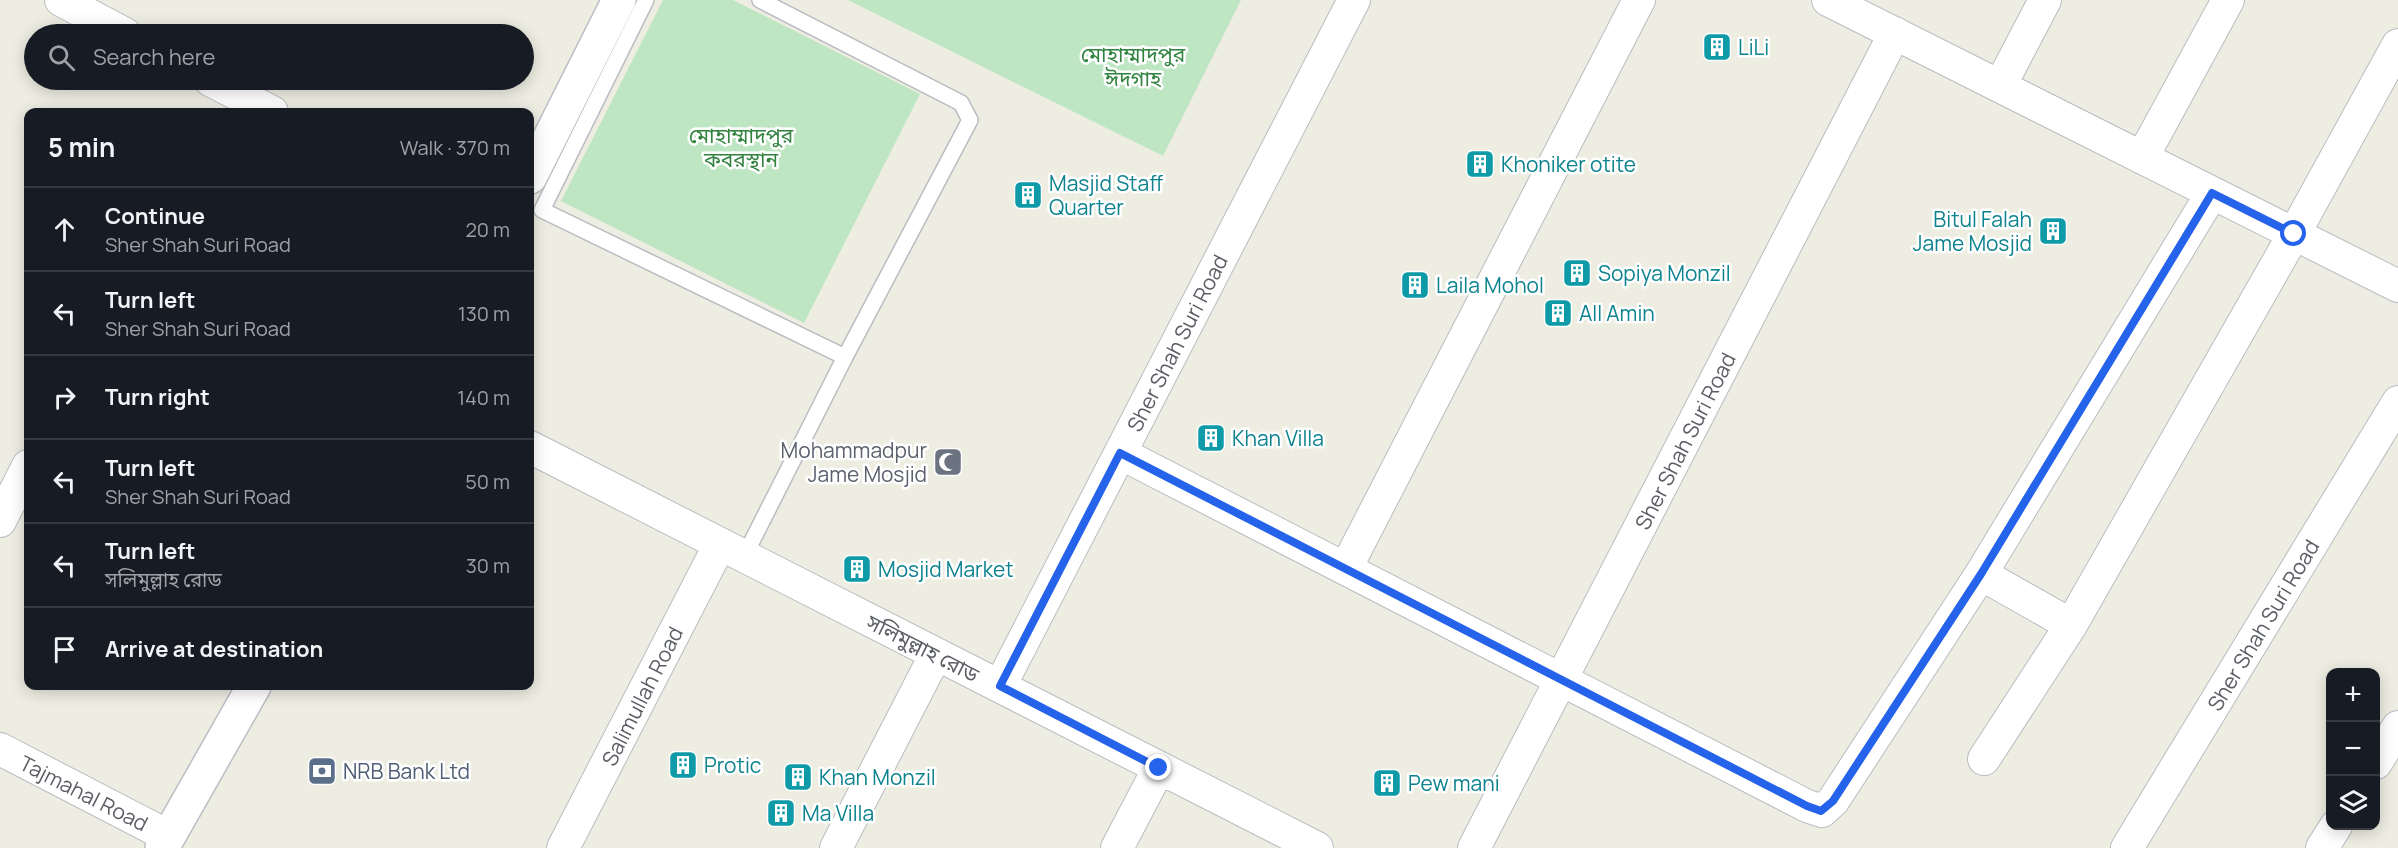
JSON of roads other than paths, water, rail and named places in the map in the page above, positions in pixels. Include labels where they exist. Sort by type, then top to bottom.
[{"type":"street","points":[[61,0],[106,24]]},
{"type":"street","points":[[534,169],[619,0]]},
{"type":"street","name":"Sher Shah Suri Road","points":[[1000,686],[1354,0]]},
{"type":"street","points":[[1346,568],[1639,0]]},
{"type":"street","points":[[1828,0],[2398,286]]},
{"type":"street","points":[[2000,86],[2046,0]]},
{"type":"street","points":[[2142,158],[2229,0]]},
{"type":"street","name":"Sher Shah Suri Road","points":[[1474,848],[1895,33]]},
{"type":"street","points":[[1984,759],[2071,625],[2294,234],[2398,45]]},
{"type":"street","points":[[216,93],[260,108]]},
{"type":"street","points":[[1120,453],[1807,806],[1821,811],[1833,801],[1981,574],[2212,193]]},
{"type":"street","name":"Sher Shah Suri Road","points":[[2127,848],[2398,402]]},
{"type":"street","name":"সলিমুল্লাহ রোড","points":[[534,449],[1317,848]]},
{"type":"street","points":[[0,521],[24,474]]},
{"type":"street","name":"Salimullah Road","points":[[563,848],[732,550]]},
{"type":"street","points":[[1981,574],[2071,625]]},
{"type":"street","points":[[836,848],[936,654]]},
{"type":"street","points":[[165,842],[252,690]]},
{"type":"street","points":[[2380,756],[2398,727]]},
{"type":"street","name":"Tajmahal Road","points":[[0,749],[165,842]]},
{"type":"street","points":[[1117,848],[1159,768]]},
{"type":"street","points":[[2322,848],[2333,830]]},
{"type":"lane","points":[[646,0],[542,210],[845,357]]},
{"type":"lane","points":[[732,550],[845,357],[970,120],[961,103],[760,0]]},
{"type":"place","name":"LiLi","points":[[1717,47]]},
{"type":"place","name":"Khoniker otite","points":[[1480,164]]},
{"type":"place","name":"Masjid Staff Quarter","points":[[1028,195]]},
{"type":"place","name":"Bitul Falah Jame Mosjid","points":[[2053,231]]},
{"type":"place","name":"Sopiya Monzil","points":[[1577,273]]},
{"type":"place","name":"Laila Mohol","points":[[1415,285]]},
{"type":"place","name":"All Amin","points":[[1558,313]]},
{"type":"place","name":"Khan Villa","points":[[1211,438]]},
{"type":"place","name":"Mohammadpur Jame Mosjid","points":[[948,462]]},
{"type":"place","name":"Mosjid Market","points":[[857,569]]},
{"type":"place","name":"Protic","points":[[683,765]]},
{"type":"place","name":"NRB Bank Ltd","points":[[322,771]]},
{"type":"place","name":"Khan Monzil","points":[[798,777]]},
{"type":"place","name":"Pew mani","points":[[1387,783]]},
{"type":"place","name":"Ma Villa","points":[[781,813]]},
{"type":"park label","name":"মোহাম্মাদপুর ঈদগাহ","points":[[1133,66]]},
{"type":"park label","name":"মোহাম্মাদপুর কবরস্থান","points":[[741,147]]}]
